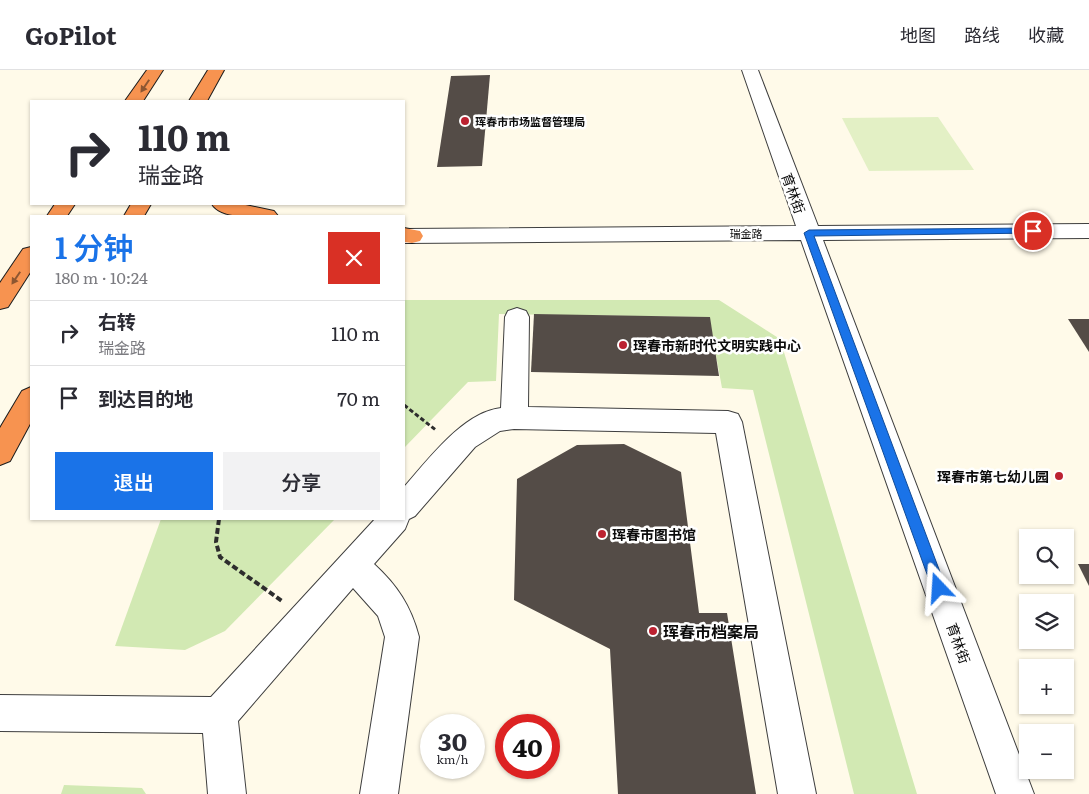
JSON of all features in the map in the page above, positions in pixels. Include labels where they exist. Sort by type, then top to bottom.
[{"type":"highway","points":[[135,100],[155,70]]},
{"type":"highway","points":[[199,100],[215,71]]},
{"type":"highway","points":[[205,100],[215,71]]},
{"type":"highway","points":[[225,205],[246,213],[260,215]]},
{"type":"highway","points":[[0,301],[30,256]]},
{"type":"highway","points":[[0,453],[30,400]]},
{"type":"highway","points":[[0,475],[30,434]]},
{"type":"street","name":"育林街","points":[[750,70],[1015,794]]},
{"type":"street","name":"瑞金路","points":[[406,236],[1089,231]]},
{"type":"street","points":[[514,418],[517,317]]},
{"type":"street","points":[[405,506],[458,446],[477,430],[495,420],[514,418],[728,422],[797,794]]},
{"type":"street","points":[[0,713],[219,715],[393,520]]},
{"type":"street","points":[[352,565],[389,601],[399,619],[402,636],[379,794]]},
{"type":"street","points":[[219,715],[226,769],[227,794]]},
{"type":"path","points":[[405,406],[458,446]]},
{"type":"path","points":[[219,520],[216,542],[220,557],[306,617]]},
{"type":"green space","points":[[938,117],[974,170],[869,171],[842,118]]},
{"type":"green space","points":[[405,300],[719,300],[780,339],[917,794],[854,794],[753,390],[722,388],[709,317],[499,314],[496,381],[468,382],[405,447]]},
{"type":"green space","points":[[161,520],[334,520],[225,631],[185,650],[115,646]]},
{"type":"green space","points":[[64,785],[142,788],[146,794],[61,794]]},
{"type":"building","name":"珲春市市场监督管理局","points":[[490,75],[482,166],[437,167],[451,76]]},
{"type":"building","name":"珲春市新时代文明实践中心","points":[[534,314],[710,317],[719,376],[531,372]]},
{"type":"building","points":[[1068,319],[1089,319],[1089,352]]},
{"type":"building","name":"珲春市档案局","points":[[624,444],[681,472],[699,613],[727,613],[756,794],[618,794],[610,649],[514,600],[517,479],[577,445]]},
{"type":"building","points":[[1078,564],[1089,564],[1089,586]]},
{"type":"place","name":"珲春市市场监督管理局","points":[[465,121]]},
{"type":"place","name":"珲春市新时代文明实践中心","points":[[623,345]]},
{"type":"place","name":"珲春市第七幼儿园","points":[[1059,476]]},
{"type":"place","name":"珲春市图书馆","points":[[602,534]]},
{"type":"place","name":"珲春市档案局","points":[[653,631]]},
{"type":"route","points":[[939,588],[809,233],[1033,231]]}]
